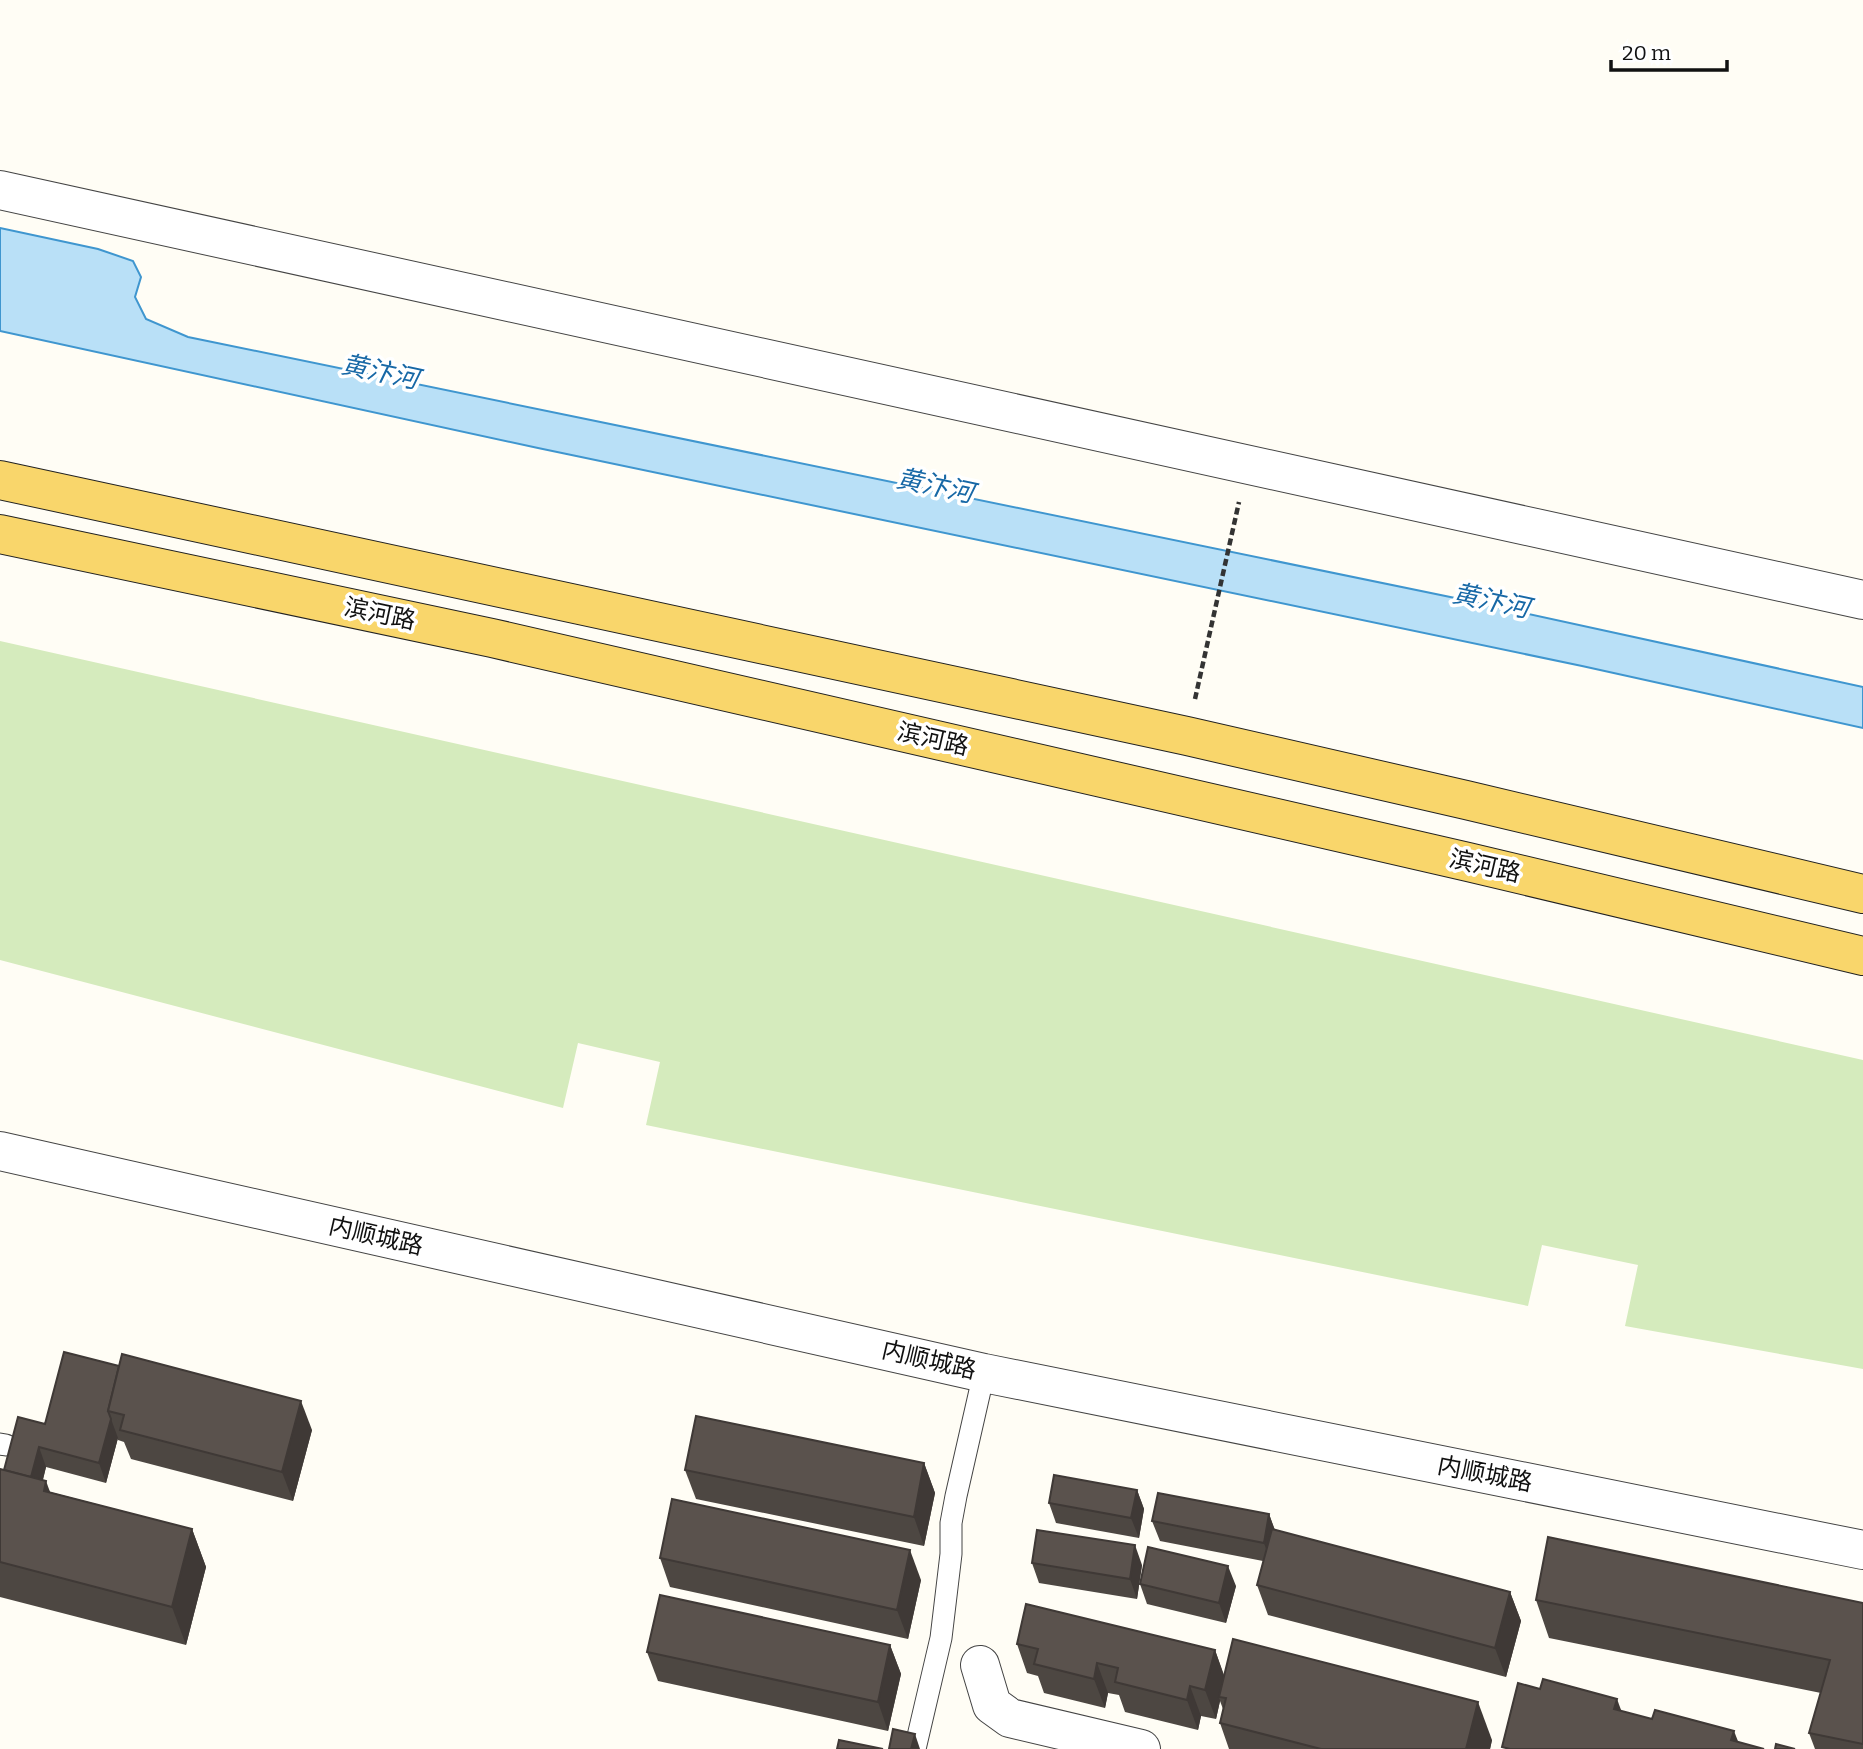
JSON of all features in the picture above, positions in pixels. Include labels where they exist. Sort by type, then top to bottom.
[{"type":"main road","name":"滨河路","points":[[0,480],[1187,736],[1863,894]]},
{"type":"main road","name":"滨河路","points":[[0,534],[519,644],[1468,862],[1863,956]]},
{"type":"street","points":[[0,190],[1863,600]]},
{"type":"street","name":"内顺城路","points":[[0,1151],[984,1373],[1863,1550]]},
{"type":"street","points":[[980,1665],[992,1705],[1010,1718],[1141,1749]]},
{"type":"lane","points":[[915,1749],[941,1638],[951,1554],[951,1522],[984,1373]]},
{"type":"path","points":[[1187,736],[1248,464]]},
{"type":"green space","points":[[0,641],[1863,1060],[1863,1369],[1625,1326],[1638,1265],[1542,1245],[1528,1306],[646,1125],[660,1062],[578,1043],[563,1108],[0,960]]},
{"type":"water","points":[[0,228],[98,249],[133,261],[141,277],[135,297],[146,319],[188,337],[1460,599],[1863,687],[1863,728],[1582,666],[538,448],[0,331]]},
{"type":"building","points":[[64,1352],[119,1366],[108,1411],[111,1419],[99,1463],[39,1447],[31,1477],[4,1470],[18,1417],[45,1424]]},
{"type":"building","points":[[122,1354],[301,1401],[282,1472],[120,1430],[124,1415],[108,1411]]},
{"type":"building","points":[[696,1416],[924,1463],[914,1517],[685,1470]]},
{"type":"building","points":[[0,1469],[46,1481],[44,1491],[192,1529],[172,1607],[0,1562]]},
{"type":"building","points":[[1054,1475],[1137,1490],[1131,1518],[1049,1503]]},
{"type":"building","points":[[1158,1493],[1269,1514],[1264,1543],[1152,1521]]},
{"type":"building","points":[[672,1499],[910,1550],[897,1610],[660,1558]]},
{"type":"building","points":[[1272,1529],[1510,1592],[1495,1648],[1257,1585]]},
{"type":"building","points":[[1037,1530],[1135,1545],[1130,1579],[1032,1563]]},
{"type":"building","points":[[1548,1537],[1863,1603],[1863,1744],[1809,1733],[1830,1660],[1536,1600]]},
{"type":"building","points":[[1148,1547],[1228,1566],[1219,1603],[1140,1584]]},
{"type":"building","points":[[660,1595],[890,1645],[878,1702],[647,1652]]},
{"type":"building","points":[[1026,1604],[1215,1650],[1205,1690],[1190,1686],[1187,1700],[1115,1682],[1118,1668],[1097,1663],[1094,1679],[1034,1664],[1038,1649],[1017,1644]]},
{"type":"building","points":[[1233,1639],[1478,1702],[1466,1749],[1321,1749],[1220,1723],[1226,1698],[1219,1697]]},
{"type":"building","points":[[1543,1679],[1617,1699],[1614,1709],[1652,1719],[1655,1710],[1734,1731],[1731,1740],[1764,1749],[1502,1747],[1518,1683],[1540,1689]]},
{"type":"building","points":[[893,1729],[915,1734],[911,1749],[889,1749]]},
{"type":"building","points":[[839,1740],[883,1749],[837,1749]]},
{"type":"building","points":[[1776,1744],[1795,1749],[1775,1749]]},
{"type":"water label","name":"黄汴河","points":[[380,372]]},
{"type":"water label","name":"黄汴河","points":[[935,486]]},
{"type":"water label","name":"黄汴河","points":[[1491,601]]}]
